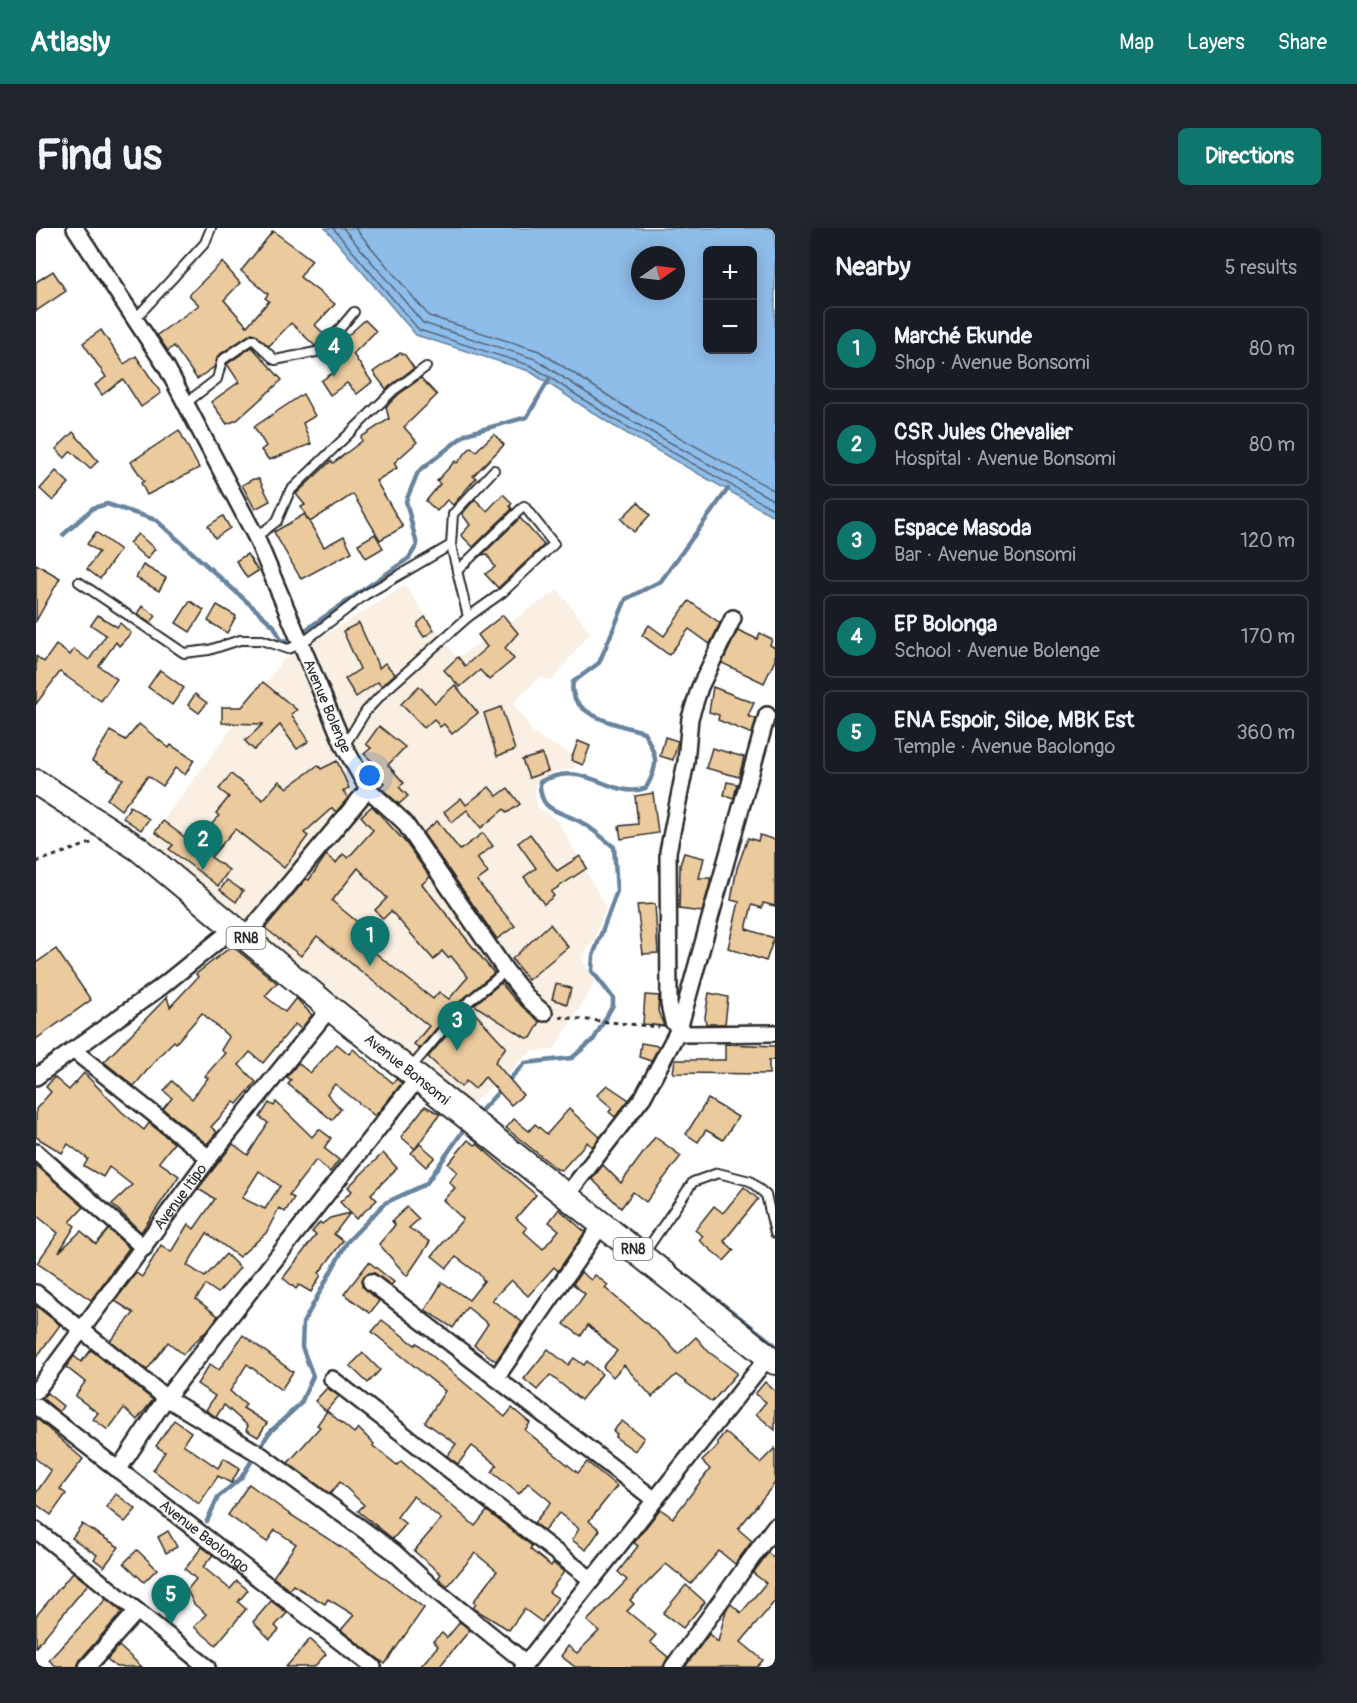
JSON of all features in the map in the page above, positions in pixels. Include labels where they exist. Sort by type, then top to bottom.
[{"type":"main road","name":"Avenue Bonsomi","points":[[36,782],[117,834],[330,1008],[772,1360]]},
{"type":"street","name":"Avenue Bolenge","points":[[75,228],[167,368],[256,537],[344,746],[368,789],[404,822],[506,971],[530,1001],[544,1013]]},
{"type":"street","points":[[734,618],[700,687],[690,718],[686,762],[668,852],[669,1004],[673,1022],[687,1034],[775,1033]]},
{"type":"street","points":[[566,1196],[643,1097],[679,1029],[767,715]]},
{"type":"street","points":[[36,1077],[239,932],[368,789]]},
{"type":"street","name":"Avenue Itipo","points":[[36,1391],[210,1158],[330,1008]]},
{"type":"street","points":[[73,1050],[210,1158]]},
{"type":"street","points":[[118,1470],[166,1398],[414,1074]]},
{"type":"street","points":[[36,1152],[144,1248]]},
{"type":"street","points":[[496,1378],[602,1224]]},
{"type":"street","points":[[371,1282],[655,1500]]},
{"type":"street","points":[[36,1293],[166,1398],[261,1455],[394,1552],[525,1665],[655,1500],[772,1360]]},
{"type":"street","points":[[332,1379],[592,1580]]},
{"type":"street","name":"Avenue Baolongo","points":[[36,1406],[373,1667]]},
{"type":"street","points":[[673,1667],[775,1526]]},
{"type":"street","points":[[36,1530],[207,1667]]},
{"type":"street","points":[[87,1667],[136,1611]]},
{"type":"lane","points":[[135,319],[205,243],[211,228]]},
{"type":"lane","points":[[186,403],[217,379],[222,360],[253,339],[275,360],[321,351],[354,312]]},
{"type":"lane","points":[[256,537],[277,521],[290,491],[393,390],[426,367]]},
{"type":"lane","points":[[468,617],[451,545],[453,514],[494,470]]},
{"type":"lane","points":[[344,746],[366,711],[385,691],[468,617],[503,592],[554,544],[524,506],[457,571]]},
{"type":"lane","points":[[79,582],[184,652],[209,650],[240,640],[262,640],[288,649],[301,643],[365,595],[451,545]]},
{"type":"lane","points":[[414,1074],[462,1007],[506,971]]},
{"type":"lane","points":[[642,1256],[693,1182],[718,1173],[750,1181],[766,1196],[775,1233]]},
{"type":"path","points":[[36,862],[117,834]]},
{"type":"path","points":[[544,1013],[575,1020],[679,1029]]},
{"type":"shaded area","points":[[405,586],[457,658],[558,590],[590,632],[552,681],[540,677],[513,703],[535,735],[578,758],[574,769],[555,771],[535,784],[536,805],[559,823],[606,907],[594,941],[581,957],[595,982],[554,1050],[532,1051],[471,1105],[144,846],[282,661]]},
{"type":"water","points":[[325,228],[775,228],[775,517],[612,425],[529,371],[416,335]]},
{"type":"building","points":[[273,231],[312,260],[300,277],[335,304],[315,325],[326,336],[315,346],[291,323],[269,346],[252,333],[219,355],[214,367],[197,379],[174,346],[168,351],[157,335],[199,305],[189,295],[222,262],[240,283],[224,300],[247,326],[269,301],[265,298],[268,294],[241,271]]},
{"type":"building","points":[[53,271],[66,291],[36,311],[36,282]]},
{"type":"building","points":[[365,320],[376,331],[353,354],[372,382],[357,394],[347,383],[330,395],[321,381],[337,370],[326,355]]},
{"type":"building","points":[[101,330],[124,364],[136,356],[161,393],[141,407],[123,379],[102,395],[95,385],[106,377],[83,343]]},
{"type":"building","points":[[252,347],[282,380],[237,420],[227,424],[211,402],[239,382],[227,364]]},
{"type":"building","points":[[400,353],[405,355],[414,368],[386,389],[373,372]]},
{"type":"building","points":[[421,378],[437,395],[404,427],[417,442],[394,463],[397,468],[376,481],[403,527],[380,540],[353,494],[310,522],[305,515],[324,547],[344,536],[352,552],[301,579],[274,532],[305,514],[301,507],[305,505],[296,494],[331,461],[333,463],[362,441],[361,437],[389,419],[386,407]]},
{"type":"building","points":[[303,394],[315,416],[303,423],[311,444],[269,460],[261,450],[266,446],[254,427]]},
{"type":"building","points":[[179,430],[199,468],[147,495],[141,483],[144,481],[131,462]]},
{"type":"building","points":[[73,432],[98,461],[90,469],[71,451],[65,458],[56,449]]},
{"type":"building","points":[[494,434],[504,445],[473,476],[476,478],[453,505],[447,500],[437,511],[426,501],[440,484],[437,481],[471,447],[476,451]]},
{"type":"building","points":[[56,471],[69,483],[53,501],[40,489]]},
{"type":"building","points":[[253,479],[259,479],[270,501],[255,509],[242,485]]},
{"type":"building","points":[[503,494],[512,503],[510,506],[512,509],[473,547],[461,535],[470,525],[462,514],[475,499],[487,511]]},
{"type":"building","points":[[638,502],[650,515],[634,532],[621,519]]},
{"type":"building","points":[[223,516],[230,528],[215,538],[208,526]]},
{"type":"building","points":[[520,518],[544,545],[498,588],[485,574],[495,567],[487,554],[482,555]]},
{"type":"building","points":[[96,532],[120,550],[100,579],[87,569],[99,552],[87,544]]},
{"type":"building","points":[[138,534],[155,549],[147,559],[129,543]]},
{"type":"building","points":[[375,534],[383,548],[366,558],[358,544]]},
{"type":"building","points":[[247,554],[258,571],[247,578],[236,561]]},
{"type":"building","points":[[36,564],[60,578],[36,621]]},
{"type":"building","points":[[143,565],[166,578],[159,591],[136,578]]},
{"type":"building","points":[[190,601],[204,610],[190,632],[176,623]]},
{"type":"building","points":[[689,601],[720,623],[710,644],[689,629],[669,655],[642,635],[649,625],[664,636]]},
{"type":"building","points":[[217,605],[236,616],[227,633],[208,621]]},
{"type":"building","points":[[142,606],[156,616],[150,623],[137,614]]},
{"type":"building","points":[[98,615],[117,627],[120,623],[131,633],[119,646],[116,642],[99,666],[117,679],[101,701],[60,672],[36,704],[36,656],[44,662],[56,645],[70,655],[74,649],[89,660],[106,635],[91,625]]},
{"type":"building","points":[[503,615],[518,633],[505,648],[514,659],[489,680],[480,670],[460,687],[444,670],[458,657],[465,666],[487,647],[478,635]]},
{"type":"building","points":[[425,617],[434,630],[424,637],[418,628],[418,623]]},
{"type":"building","points":[[359,623],[379,668],[385,663],[395,674],[381,686],[378,682],[356,697],[345,679],[360,669],[343,631]]},
{"type":"building","points":[[738,630],[757,639],[760,633],[772,639],[770,645],[775,648],[775,660],[764,683],[722,663]]},
{"type":"building","points":[[160,670],[184,688],[172,705],[148,687]]},
{"type":"building","points":[[263,682],[297,710],[291,714],[309,741],[297,749],[280,725],[254,750],[245,741],[263,724],[222,723],[222,707],[242,707]]},
{"type":"building","points":[[455,685],[478,713],[452,734],[444,724],[440,727],[434,719],[424,728],[401,704],[419,686],[435,703]]},
{"type":"building","points":[[713,687],[754,703],[748,716],[756,719],[752,734],[718,720],[719,715],[709,712]]},
{"type":"building","points":[[195,694],[207,703],[199,713],[188,705]]},
{"type":"building","points":[[501,707],[515,750],[497,756],[484,713]]},
{"type":"building","points":[[139,724],[169,748],[171,745],[194,760],[185,775],[175,768],[163,786],[148,776],[121,810],[107,799],[123,779],[92,761],[110,731],[126,740]]},
{"type":"building","points":[[379,726],[405,747],[388,765],[404,783],[399,787],[408,796],[399,804],[380,787],[384,783],[368,767],[373,762],[364,754],[371,748],[366,744]]},
{"type":"building","points":[[665,737],[678,741],[673,760],[660,756]]},
{"type":"building","points":[[578,741],[590,746],[583,765],[571,760]]},
{"type":"building","points":[[712,748],[744,757],[739,777],[706,768]]},
{"type":"building","points":[[542,754],[548,771],[529,778],[522,760]]},
{"type":"building","points":[[337,761],[349,788],[343,791],[348,798],[336,812],[332,808],[304,833],[308,836],[284,868],[235,829],[211,857],[229,870],[218,886],[169,849],[173,845],[155,832],[163,821],[194,844],[219,816],[216,813],[229,797],[219,789],[231,774],[263,800],[279,781],[287,788],[318,765],[321,769]]},
{"type":"building","points":[[727,782],[737,784],[734,798],[724,795]]},
{"type":"building","points":[[489,787],[497,796],[508,788],[520,804],[507,813],[504,809],[481,828],[467,810],[452,822],[444,812],[461,798],[466,805]]},
{"type":"building","points":[[653,793],[658,833],[621,839],[619,826],[638,824],[635,796]]},
{"type":"building","points":[[130,806],[149,819],[141,830],[123,818]]},
{"type":"building","points":[[372,806],[406,843],[430,877],[422,884],[494,973],[458,1003],[419,1049],[414,1044],[429,1026],[317,936],[301,956],[265,928],[306,879],[309,880],[326,855],[336,863],[343,854],[348,858],[373,830],[361,816]],"holes":[[[358,868],[387,898],[375,910],[383,919],[391,911],[434,960],[442,951],[448,958],[451,956],[468,977],[449,999],[439,992],[433,999],[359,940],[367,930],[332,901]]]},
{"type":"building","points":[[437,821],[460,850],[483,833],[493,846],[477,858],[488,873],[477,881],[515,926],[497,939],[423,833]]},
{"type":"building","points":[[530,834],[557,871],[580,856],[587,868],[551,892],[554,896],[544,904],[524,877],[536,868],[518,843]]},
{"type":"building","points":[[760,835],[775,840],[775,906],[763,903],[762,908],[752,905],[746,929],[774,938],[766,961],[728,948],[739,902],[731,900],[737,868],[748,838],[758,841]]},
{"type":"building","points":[[684,853],[704,858],[699,878],[710,878],[710,883],[702,912],[679,909],[680,865]]},
{"type":"building","points":[[227,880],[243,891],[236,902],[220,890]]},
{"type":"building","points":[[655,904],[658,953],[643,954],[637,905]]},
{"type":"building","points":[[550,924],[568,947],[528,980],[512,959]]},
{"type":"building","points":[[232,946],[277,983],[265,996],[285,1012],[296,998],[312,1015],[301,1029],[295,1024],[263,1063],[250,1052],[239,1065],[256,1082],[237,1104],[234,1102],[211,1127],[217,1132],[207,1144],[163,1109],[172,1098],[164,1091],[172,1081],[192,1099],[208,1078],[205,1076],[225,1053],[221,1050],[229,1037],[202,1013],[176,1043],[174,1041],[161,1054],[134,1086],[104,1062],[167,997],[170,1007],[198,977],[196,974]]},
{"type":"building","points":[[56,949],[91,1000],[36,1039],[36,963]]},
{"type":"building","points":[[501,983],[516,1001],[540,1022],[531,1038],[526,1038],[474,1005]]},
{"type":"building","points":[[556,984],[571,988],[567,1004],[552,999]]},
{"type":"building","points":[[709,993],[728,997],[725,1024],[706,1024]]},
{"type":"building","points":[[645,995],[659,996],[658,1011],[664,1026],[643,1024]]},
{"type":"building","points":[[470,1008],[506,1047],[495,1062],[523,1095],[511,1105],[485,1077],[475,1089],[466,1081],[461,1087],[428,1057]]},
{"type":"building","points":[[641,1043],[659,1046],[651,1061],[639,1057]]},
{"type":"building","points":[[337,1044],[349,1054],[353,1049],[393,1083],[396,1079],[402,1083],[375,1116],[335,1084],[327,1094],[341,1109],[332,1120],[288,1084],[291,1080],[287,1077],[298,1063],[310,1073]]},
{"type":"building","points":[[725,1044],[775,1046],[775,1060],[769,1060],[769,1074],[673,1073],[675,1060],[725,1060]]},
{"type":"building","points":[[84,1073],[122,1112],[144,1130],[149,1123],[174,1143],[159,1162],[179,1176],[141,1232],[112,1204],[132,1185],[109,1167],[103,1177],[84,1166],[88,1159],[68,1144],[62,1153],[36,1137],[36,1109],[51,1092],[46,1087],[54,1077],[69,1090]]},
{"type":"building","points":[[607,1085],[629,1100],[615,1117],[609,1112],[612,1108],[597,1095]]},
{"type":"building","points":[[708,1099],[738,1117],[723,1140],[706,1130],[698,1142],[686,1134]]},
{"type":"building","points":[[276,1102],[312,1137],[319,1129],[331,1138],[324,1148],[339,1160],[330,1172],[316,1160],[289,1195],[294,1198],[285,1212],[279,1208],[266,1233],[239,1257],[207,1233],[187,1265],[205,1277],[226,1254],[240,1268],[218,1293],[206,1285],[196,1299],[218,1316],[210,1327],[183,1354],[168,1342],[147,1370],[110,1341],[134,1313],[115,1301],[136,1273],[142,1277],[161,1245],[171,1252],[188,1224],[194,1229],[215,1199],[198,1189],[233,1144],[248,1155],[268,1123],[260,1117],[269,1103],[274,1106]],"holes":[[[259,1171],[280,1186],[265,1209],[242,1198]]]},
{"type":"building","points":[[425,1106],[440,1114],[415,1149],[401,1137]]},
{"type":"building","points":[[569,1109],[600,1137],[592,1147],[587,1142],[562,1170],[557,1169],[506,1128],[514,1119],[529,1131],[535,1124],[547,1134]]},
{"type":"building","points":[[655,1137],[681,1156],[646,1202],[633,1192],[621,1208],[592,1179],[603,1165],[621,1183]]},
{"type":"building","points":[[468,1140],[477,1144],[536,1195],[516,1218],[527,1228],[524,1232],[543,1249],[559,1230],[549,1222],[559,1209],[585,1232],[558,1271],[554,1267],[528,1296],[511,1280],[492,1300],[522,1322],[496,1361],[474,1345],[488,1324],[467,1307],[453,1328],[425,1310],[442,1282],[469,1300],[484,1281],[479,1274],[456,1257],[447,1268],[432,1256],[463,1219],[443,1200],[455,1188],[449,1182],[457,1172],[448,1164]]},
{"type":"building","points":[[420,1144],[435,1157],[426,1167],[411,1153]]},
{"type":"building","points":[[383,1153],[397,1168],[371,1194],[377,1200],[356,1219],[340,1202],[352,1191],[348,1187]]},
{"type":"building","points":[[36,1165],[84,1207],[70,1222],[75,1226],[59,1252],[81,1231],[96,1244],[109,1229],[129,1248],[91,1300],[37,1263],[58,1233],[36,1215]]},
{"type":"building","points":[[744,1187],[758,1199],[724,1241],[734,1250],[724,1261],[699,1240],[703,1236],[695,1230],[714,1206],[723,1213]]},
{"type":"building","points":[[407,1207],[419,1219],[409,1228],[430,1242],[407,1276],[379,1244],[395,1225],[392,1221]]},
{"type":"building","points":[[350,1213],[334,1234],[343,1241],[319,1273],[321,1275],[311,1292],[299,1285],[296,1289],[283,1278],[316,1235],[312,1232],[320,1222],[322,1224],[330,1218]]},
{"type":"building","points":[[369,1262],[394,1282],[391,1285],[373,1272],[364,1276],[362,1286],[379,1301],[370,1313],[344,1294]]},
{"type":"building","points":[[581,1272],[591,1280],[595,1275],[608,1285],[605,1288],[666,1340],[678,1354],[696,1337],[709,1352],[737,1373],[712,1402],[676,1375],[652,1397],[624,1365],[613,1377],[603,1367],[617,1351],[588,1325],[581,1336],[564,1324],[585,1294],[573,1284]]},
{"type":"building","points":[[36,1306],[60,1325],[36,1358]]},
{"type":"building","points":[[382,1320],[415,1345],[417,1343],[505,1417],[512,1408],[530,1423],[525,1430],[578,1473],[587,1462],[617,1486],[589,1521],[600,1530],[586,1550],[572,1540],[579,1529],[559,1513],[544,1531],[534,1523],[551,1502],[528,1483],[519,1494],[492,1472],[497,1465],[472,1446],[458,1464],[447,1456],[456,1444],[425,1422],[445,1391],[372,1332]]},
{"type":"building","points":[[243,1335],[293,1372],[281,1390],[247,1364],[230,1391],[246,1405],[243,1408],[267,1423],[258,1437],[246,1430],[248,1426],[224,1405],[216,1417],[206,1410],[215,1396],[197,1384],[210,1364],[219,1370]]},
{"type":"building","points":[[548,1349],[568,1365],[574,1358],[584,1365],[587,1361],[602,1374],[581,1400],[550,1375],[537,1390],[524,1379]]},
{"type":"building","points":[[91,1350],[153,1400],[137,1420],[124,1408],[108,1430],[93,1419],[98,1413],[75,1396],[85,1382],[66,1367],[74,1356],[81,1362]]},
{"type":"building","points":[[363,1353],[380,1370],[368,1383],[350,1366]]},
{"type":"building","points":[[765,1382],[775,1391],[775,1430],[756,1414],[766,1402],[755,1394]]},
{"type":"building","points":[[327,1388],[339,1396],[326,1411],[315,1401]]},
{"type":"building","points":[[47,1393],[63,1406],[59,1412],[42,1398]]},
{"type":"building","points":[[327,1411],[354,1433],[358,1428],[374,1444],[373,1446],[397,1465],[401,1461],[475,1526],[487,1511],[532,1546],[530,1549],[551,1566],[553,1563],[564,1572],[549,1592],[558,1598],[542,1622],[524,1609],[509,1630],[473,1608],[476,1604],[473,1602],[497,1571],[475,1553],[448,1586],[438,1578],[441,1574],[414,1551],[441,1519],[413,1496],[397,1517],[406,1524],[393,1539],[358,1511],[364,1505],[340,1482],[330,1494],[288,1463],[320,1427],[317,1425]]},
{"type":"building","points":[[36,1418],[83,1459],[60,1489],[66,1494],[51,1515],[36,1504],[36,1493],[51,1471],[36,1459]]},
{"type":"building","points":[[174,1420],[191,1432],[183,1444],[218,1468],[224,1458],[240,1468],[231,1483],[218,1476],[199,1504],[153,1470],[165,1452],[156,1446]]},
{"type":"building","points":[[622,1421],[644,1438],[635,1451],[615,1437],[617,1434],[613,1431]]},
{"type":"building","points":[[725,1432],[760,1463],[775,1448],[775,1483],[738,1529],[752,1541],[735,1564],[719,1551],[691,1584],[666,1564],[630,1600],[634,1604],[627,1611],[656,1635],[650,1642],[668,1657],[663,1667],[575,1667],[561,1656],[568,1646],[577,1653],[599,1631],[587,1621],[627,1580],[618,1572],[638,1546],[634,1543],[660,1509],[673,1518],[710,1469],[702,1461],[718,1446],[718,1441]]},
{"type":"building","points":[[249,1484],[288,1513],[358,1558],[424,1608],[385,1664],[341,1630],[354,1615],[328,1599],[325,1604],[293,1585],[289,1590],[273,1577],[296,1544],[275,1530],[267,1542],[228,1515]]},
{"type":"building","points":[[116,1494],[136,1509],[125,1522],[106,1507]]},
{"type":"building","points":[[82,1524],[119,1547],[104,1567],[94,1559],[97,1555],[72,1538]]},
{"type":"building","points":[[168,1531],[177,1547],[166,1553],[158,1537]]},
{"type":"building","points":[[202,1547],[213,1555],[203,1567],[230,1589],[237,1581],[248,1590],[238,1602],[246,1609],[216,1645],[194,1627],[206,1614],[194,1604],[187,1590],[196,1579],[185,1569]]},
{"type":"building","points":[[137,1550],[157,1569],[144,1582],[124,1563]]},
{"type":"building","points":[[768,1553],[775,1559],[775,1601],[741,1642],[763,1660],[757,1667],[685,1667],[709,1634],[718,1642],[726,1610],[731,1604],[741,1613],[766,1583],[753,1573]]},
{"type":"building","points":[[73,1572],[88,1584],[36,1647],[36,1616]]},
{"type":"building","points":[[686,1585],[705,1602],[683,1628],[663,1613]]},
{"type":"building","points":[[171,1592],[181,1600],[181,1605],[174,1614],[162,1603]]},
{"type":"building","points":[[106,1599],[122,1612],[80,1660],[77,1667],[56,1667],[49,1660]]},
{"type":"building","points":[[271,1601],[287,1613],[275,1626],[279,1630],[270,1639],[253,1622]]},
{"type":"building","points":[[460,1622],[470,1630],[439,1667],[420,1667],[438,1646],[433,1641],[442,1633],[447,1638]]},
{"type":"building","points":[[310,1639],[326,1654],[314,1667],[286,1667]]},
{"type":"building","points":[[119,1646],[142,1667],[116,1667],[107,1659]]},
{"type":"waterway","points":[[301,633],[409,558],[417,545],[406,501],[418,472],[466,434],[527,417],[550,378]]},
{"type":"waterway","points":[[507,1082],[525,1063],[572,1058],[594,1039],[613,1005],[613,998],[592,971],[593,956],[617,891],[614,847],[584,824],[546,805],[540,782],[556,776],[571,774],[585,776],[621,789],[633,790],[646,788],[655,766],[654,754],[644,732],[610,722],[586,711],[573,694],[573,682],[599,663],[626,599],[661,581],[728,489]]},
{"type":"waterway","points":[[63,535],[93,508],[107,504],[156,520],[274,626],[281,640],[290,641],[294,638]]},
{"type":"waterway","points":[[477,1115],[502,1088]]},
{"type":"waterway","points":[[207,1521],[218,1497],[241,1478],[269,1433],[301,1403],[313,1376],[302,1347],[303,1323],[347,1242],[385,1203],[426,1184],[467,1125]]},
{"type":"waterway","points":[[635,1236],[775,1345]]},
{"type":"place","name":"EP Bolonga","points":[[334,377]]},
{"type":"place","name":"CSR Jules Chevalier","points":[[203,870]]},
{"type":"place","name":"Marché Ekunde","points":[[370,966]]},
{"type":"place","name":"Espace Masoda","points":[[457,1051]]},
{"type":"place","name":"ENA Espoir, Siloe, MBK Est","points":[[171,1625]]}]
